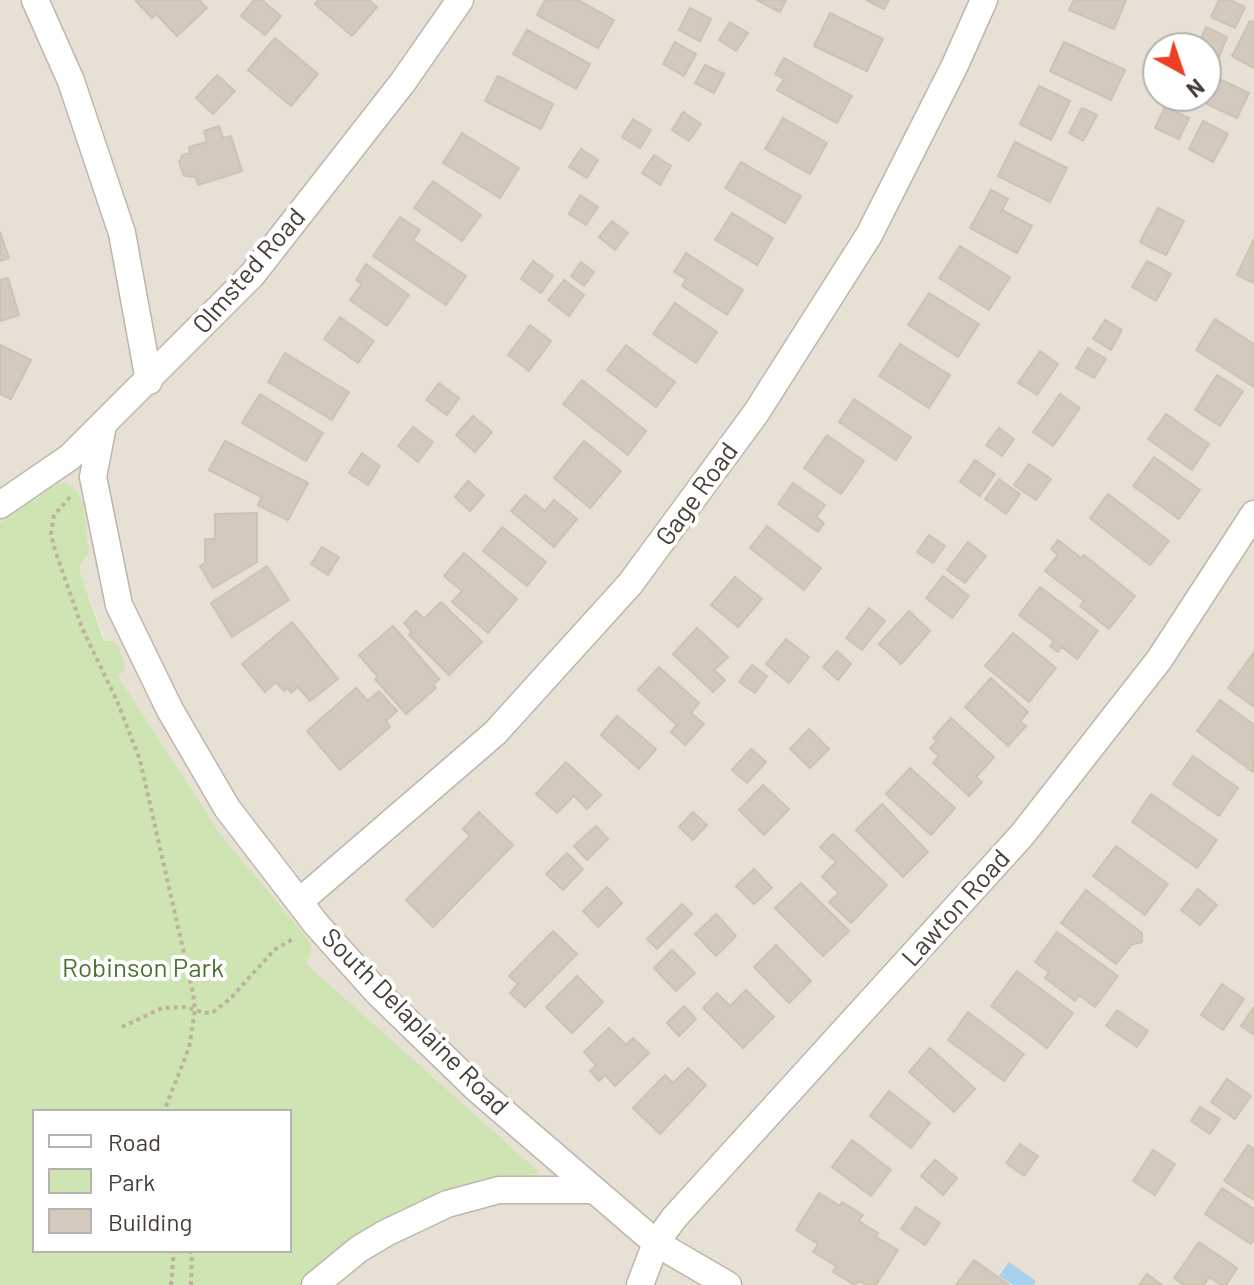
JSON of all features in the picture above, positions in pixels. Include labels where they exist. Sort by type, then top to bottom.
[{"type":"street","points":[[35,0],[71,81],[122,233],[149,381]]},
{"type":"street","name":"Olmsted Road","points":[[0,505],[70,457],[252,275],[403,82],[460,0]]},
{"type":"street","name":"Gage Road","points":[[299,902],[495,733],[630,584],[756,413],[869,235],[955,65],[984,0]]},
{"type":"street","name":"South Delaplaine Road","points":[[103,425],[93,477],[119,605],[170,710],[227,808],[316,924],[378,993],[478,1090],[656,1243],[728,1285]]},
{"type":"street","name":"Lawton Road","points":[[640,1285],[656,1243],[685,1206],[1022,835],[1159,660],[1254,514]]},
{"type":"street","points":[[315,1285],[359,1249],[447,1204],[499,1190],[593,1190]]},
{"type":"path","points":[[77,491],[62,503],[54,515],[51,534],[82,628],[117,701],[140,760],[189,971],[195,1010],[189,1048],[165,1109]]},
{"type":"path","points":[[122,1027],[162,1008],[176,1006],[205,1013],[220,1008],[274,950],[316,924]]},
{"type":"path","points":[[171,1285],[174,1253]]},
{"type":"path","points":[[191,1285],[192,1253]]},
{"type":"shaded area","points":[[0,0],[1254,0],[1254,1285],[300,1285],[339,1252],[537,1170],[305,964],[308,939],[221,835],[118,676],[79,569],[87,558],[61,483],[0,522]]},
{"type":"green space","name":"Robinson Park","points":[[60,483],[68,484],[77,491],[83,504],[89,552],[79,569],[104,641],[118,645],[126,669],[118,676],[221,835],[308,939],[312,949],[306,964],[538,1174],[339,1252],[300,1285],[0,1285],[0,522]]},
{"type":"water","points":[[1009,1262],[1036,1281],[1033,1285],[1013,1285],[999,1276]]},
{"type":"building","points":[[135,0],[199,0],[207,8],[177,36],[156,14],[152,18]]},
{"type":"building","points":[[254,0],[262,0],[281,16],[265,35],[241,16]]},
{"type":"building","points":[[318,0],[369,0],[377,7],[352,36],[315,4]]},
{"type":"building","points":[[545,0],[578,0],[614,20],[598,48],[537,15]]},
{"type":"building","points":[[757,0],[786,0],[780,12]]},
{"type":"building","points":[[866,0],[889,0],[884,9]]},
{"type":"building","points":[[1074,0],[1126,0],[1114,29],[1069,10]]},
{"type":"building","points":[[1219,0],[1230,0],[1245,7],[1235,28],[1211,17]]},
{"type":"building","points":[[690,8],[711,19],[700,41],[679,30]]},
{"type":"building","points":[[830,13],[883,39],[867,71],[814,46]]},
{"type":"building","points":[[1250,21],[1254,22],[1254,68],[1232,56]]},
{"type":"building","points":[[730,22],[748,33],[736,51],[719,40]]},
{"type":"building","points":[[527,30],[590,64],[576,89],[513,54]]},
{"type":"building","points":[[275,38],[318,74],[291,106],[248,70]]},
{"type":"building","points":[[675,42],[696,54],[684,76],[663,64]]},
{"type":"building","points":[[1064,42],[1125,70],[1111,100],[1050,71]]},
{"type":"building","points":[[784,58],[852,96],[837,123],[777,90],[784,79],[775,74]]},
{"type":"building","points":[[705,65],[724,74],[714,93],[695,83]]},
{"type":"building","points":[[217,75],[235,91],[213,114],[196,98]]},
{"type":"building","points":[[498,76],[553,104],[541,129],[485,101]]},
{"type":"building","points":[[1222,80],[1249,93],[1237,118],[1222,111]]},
{"type":"building","points":[[1039,86],[1070,101],[1051,140],[1020,124]]},
{"type":"building","points":[[1082,108],[1097,115],[1083,141],[1069,133]]},
{"type":"building","points":[[683,112],[701,124],[689,141],[672,130]]},
{"type":"building","points":[[1163,112],[1176,112],[1189,118],[1179,139],[1155,128]]},
{"type":"building","points":[[783,118],[827,143],[810,174],[765,149]]},
{"type":"building","points":[[633,119],[651,130],[640,148],[622,137]]},
{"type":"building","points":[[1203,121],[1228,134],[1213,162],[1189,149]]},
{"type":"building","points":[[219,126],[223,138],[231,136],[242,171],[198,185],[196,177],[184,176],[179,162],[183,155],[190,153],[189,147],[207,142],[204,131]]},
{"type":"building","points":[[462,133],[519,168],[500,198],[443,163]]},
{"type":"building","points":[[1015,142],[1067,168],[1050,202],[998,176]]},
{"type":"building","points":[[581,149],[598,160],[587,178],[569,167]]},
{"type":"building","points":[[654,155],[671,166],[660,185],[642,173]]},
{"type":"building","points":[[741,162],[801,196],[785,223],[725,188]]},
{"type":"building","points":[[433,181],[481,215],[462,241],[414,208]]},
{"type":"building","points":[[991,190],[1008,199],[1002,210],[1032,226],[1017,253],[970,228]]},
{"type":"building","points":[[580,195],[598,207],[586,225],[569,214]]},
{"type":"building","points":[[1158,208],[1184,221],[1166,255],[1140,242]]},
{"type":"building","points":[[732,213],[773,238],[757,265],[715,240]]},
{"type":"building","points":[[400,217],[420,230],[413,240],[466,276],[446,305],[373,256]]},
{"type":"building","points":[[612,221],[628,233],[615,250],[599,237]]},
{"type":"building","points":[[0,232],[9,258],[0,261]]},
{"type":"building","points":[[1254,239],[1254,283],[1237,275]]},
{"type":"building","points":[[960,246],[1010,277],[989,310],[939,278]]},
{"type":"building","points":[[686,253],[743,290],[727,315],[682,286],[686,279],[674,272]]},
{"type":"building","points":[[533,261],[553,276],[541,293],[521,279]]},
{"type":"building","points":[[1147,261],[1171,274],[1156,301],[1132,287]]},
{"type":"building","points":[[581,262],[594,272],[584,286],[571,276]]},
{"type":"building","points":[[366,264],[409,295],[387,326],[350,300],[362,284],[356,280]]},
{"type":"building","points":[[8,278],[19,315],[0,321],[0,280]]},
{"type":"building","points":[[564,280],[584,295],[569,316],[548,300]]},
{"type":"building","points":[[929,293],[979,324],[958,357],[908,325]]},
{"type":"building","points":[[675,303],[717,332],[696,363],[653,334]]},
{"type":"building","points":[[340,317],[374,341],[358,363],[324,339]]},
{"type":"building","points":[[1215,319],[1254,344],[1254,387],[1196,350]]},
{"type":"building","points":[[1105,320],[1122,330],[1111,350],[1093,339]]},
{"type":"building","points":[[530,325],[551,341],[529,371],[508,355]]},
{"type":"building","points":[[900,344],[950,375],[929,408],[879,376]]},
{"type":"building","points":[[0,345],[31,360],[11,399],[0,394]]},
{"type":"building","points":[[626,345],[675,382],[656,407],[607,370]]},
{"type":"building","points":[[1088,348],[1106,359],[1094,378],[1076,368]]},
{"type":"building","points":[[1040,351],[1058,364],[1037,395],[1018,383]]},
{"type":"building","points":[[285,353],[349,392],[332,420],[268,382]]},
{"type":"building","points":[[1217,375],[1243,391],[1220,426],[1195,410]]},
{"type":"building","points":[[582,380],[646,431],[628,455],[563,404]]},
{"type":"building","points":[[439,383],[459,398],[447,415],[426,400]]},
{"type":"building","points":[[260,394],[323,433],[306,461],[242,423]]},
{"type":"building","points":[[1060,394],[1080,408],[1053,446],[1033,432]]},
{"type":"building","points":[[854,399],[911,437],[896,460],[839,422]]},
{"type":"building","points":[[1166,414],[1209,444],[1192,470],[1148,439]]},
{"type":"building","points":[[473,416],[492,432],[475,452],[456,435]]},
{"type":"building","points":[[413,427],[433,442],[418,462],[398,446]]},
{"type":"building","points":[[999,428],[1014,439],[1002,456],[986,445]]},
{"type":"building","points":[[827,435],[864,461],[841,494],[804,468]]},
{"type":"building","points":[[225,441],[308,483],[288,520],[258,505],[262,497],[209,470]]},
{"type":"building","points":[[584,441],[621,471],[590,508],[554,478]]},
{"type":"building","points":[[362,453],[380,466],[368,485],[349,473]]},
{"type":"building","points":[[1154,457],[1200,490],[1179,519],[1133,486]]},
{"type":"building","points":[[975,460],[995,474],[980,496],[960,482]]},
{"type":"building","points":[[1029,464],[1051,479],[1036,500],[1014,485]]},
{"type":"building","points":[[999,479],[1020,494],[1006,514],[985,499]]},
{"type":"building","points":[[468,481],[484,495],[470,511],[455,497]]},
{"type":"building","points":[[793,483],[825,505],[816,517],[824,523],[818,532],[778,504]]},
{"type":"building","points":[[1108,494],[1169,541],[1150,565],[1090,518]]},
{"type":"building","points":[[525,495],[545,511],[554,500],[577,519],[554,547],[511,511]]},
{"type":"building","points":[[257,513],[257,562],[213,588],[200,566],[205,563],[205,539],[215,539],[215,514]]},
{"type":"building","points":[[767,526],[821,568],[804,590],[750,548]]},
{"type":"building","points":[[502,527],[546,562],[527,586],[483,551]]},
{"type":"building","points":[[929,535],[945,546],[933,563],[917,552]]},
{"type":"building","points":[[1058,540],[1081,558],[1084,555],[1135,596],[1109,629],[1080,606],[1084,601],[1045,571],[1058,555],[1051,549]]},
{"type":"building","points":[[968,542],[986,556],[965,583],[947,570]]},
{"type":"building","points":[[322,547],[339,557],[328,575],[311,564]]},
{"type":"building","points":[[464,553],[517,599],[488,633],[452,602],[462,591],[444,576]]},
{"type":"building","points":[[267,566],[289,600],[232,637],[211,603]]},
{"type":"building","points":[[943,576],[969,596],[952,618],[926,598]]},
{"type":"building","points":[[735,577],[762,599],[738,627],[711,605]]},
{"type":"building","points":[[1040,587],[1098,631],[1077,659],[1062,647],[1058,652],[1050,646],[1054,641],[1019,615]]},
{"type":"building","points":[[441,602],[482,642],[449,675],[409,635],[412,632],[404,623],[416,611],[424,619]]},
{"type":"building","points":[[869,608],[885,621],[862,650],[846,638]]},
{"type":"building","points":[[909,611],[930,631],[901,664],[879,644]]},
{"type":"building","points":[[292,622],[338,679],[310,701],[298,687],[291,693],[288,688],[284,691],[276,682],[265,692],[242,664]]},
{"type":"building","points":[[393,626],[439,679],[433,685],[436,688],[406,714],[375,679],[378,677],[359,655]]},
{"type":"building","points":[[697,628],[728,657],[714,670],[725,680],[713,692],[673,654]]},
{"type":"building","points":[[1013,633],[1056,668],[1029,702],[985,666]]},
{"type":"building","points":[[786,639],[809,657],[789,683],[766,664]]},
{"type":"building","points":[[837,651],[851,664],[838,680],[823,667]]},
{"type":"building","points":[[1254,652],[1254,707],[1228,688]]},
{"type":"building","points":[[752,665],[767,676],[755,693],[739,682]]},
{"type":"building","points":[[659,667],[699,703],[691,713],[704,724],[685,745],[671,732],[677,725],[638,690]]},
{"type":"building","points":[[991,678],[1028,712],[1020,721],[1026,726],[1008,746],[965,707]]},
{"type":"building","points":[[356,688],[368,701],[379,691],[397,711],[386,721],[390,727],[340,770],[307,731]]},
{"type":"building","points":[[1220,700],[1254,725],[1253,772],[1197,731]]},
{"type":"building","points":[[617,716],[656,749],[639,769],[601,735]]},
{"type":"building","points":[[951,718],[994,757],[976,777],[982,782],[969,796],[933,763],[939,756],[930,748],[937,741],[933,738]]},
{"type":"building","points":[[809,729],[829,749],[810,768],[790,749]]},
{"type":"building","points":[[751,749],[766,762],[747,783],[732,770]]},
{"type":"building","points":[[1193,756],[1238,788],[1219,816],[1173,784]]},
{"type":"building","points":[[566,762],[601,795],[587,809],[574,796],[557,813],[536,794]]},
{"type":"building","points":[[910,768],[955,808],[931,835],[886,794]]},
{"type":"building","points":[[763,785],[789,809],[764,835],[739,810]]},
{"type":"building","points":[[1151,794],[1217,840],[1197,868],[1132,822]]},
{"type":"building","points":[[882,804],[928,852],[903,877],[856,830]]},
{"type":"building","points":[[479,812],[513,845],[433,927],[406,900],[470,836],[463,829]]},
{"type":"building","points":[[693,812],[707,825],[693,840],[679,827]]},
{"type":"building","points":[[596,826],[608,839],[587,860],[574,846]]},
{"type":"building","points":[[833,834],[887,885],[851,923],[829,902],[839,893],[822,877],[836,862],[820,847]]},
{"type":"building","points":[[1116,846],[1168,884],[1145,915],[1093,876]]},
{"type":"building","points":[[567,853],[583,869],[563,890],[546,874]]},
{"type":"building","points":[[754,869],[772,888],[754,904],[736,886]]},
{"type":"building","points":[[801,883],[849,931],[823,956],[775,908]]},
{"type":"building","points":[[607,887],[622,903],[598,927],[583,911]]},
{"type":"building","points":[[1198,889],[1217,905],[1200,925],[1181,910]]},
{"type":"building","points":[[1086,890],[1142,933],[1142,942],[1131,945],[1116,964],[1061,923]]},
{"type":"building","points":[[682,904],[692,914],[657,949],[647,939]]},
{"type":"building","points":[[716,914],[736,936],[716,956],[695,934]]},
{"type":"building","points":[[553,931],[577,954],[525,1007],[510,993],[518,984],[509,976]]},
{"type":"building","points":[[1057,932],[1118,976],[1095,1007],[1079,995],[1075,1001],[1045,978],[1049,972],[1035,962]]},
{"type":"building","points":[[776,945],[811,981],[789,1003],[754,967]]},
{"type":"building","points":[[672,950],[695,973],[676,991],[654,968]]},
{"type":"building","points":[[1017,971],[1073,1013],[1047,1048],[991,1006]]},
{"type":"building","points":[[577,976],[603,1002],[572,1033],[546,1007]]},
{"type":"building","points":[[1222,984],[1244,999],[1223,1030],[1201,1015]]},
{"type":"building","points":[[746,990],[774,1017],[743,1048],[703,1008],[717,993],[730,1006]]},
{"type":"building","points":[[684,1006],[696,1019],[679,1036],[667,1023]]},
{"type":"building","points":[[1254,1007],[1254,1035],[1241,1026]]},
{"type":"building","points":[[1117,1010],[1148,1031],[1137,1047],[1106,1026]]},
{"type":"building","points":[[968,1012],[1024,1054],[1004,1081],[948,1040]]},
{"type":"building","points":[[609,1028],[626,1045],[633,1038],[649,1053],[615,1086],[605,1075],[599,1081],[590,1071],[596,1065],[584,1052]]},
{"type":"building","points":[[930,1048],[975,1089],[954,1112],[909,1072]]},
{"type":"building","points":[[688,1068],[706,1085],[660,1134],[633,1108],[665,1075],[673,1083]]},
{"type":"building","points":[[1227,1079],[1251,1096],[1235,1119],[1211,1102]]},
{"type":"building","points":[[889,1091],[930,1123],[911,1148],[870,1116]]},
{"type":"building","points":[[1200,1107],[1220,1119],[1210,1134],[1191,1121]]},
{"type":"building","points":[[852,1140],[891,1170],[871,1196],[832,1167]]},
{"type":"building","points":[[1020,1144],[1038,1156],[1024,1176],[1006,1163]]},
{"type":"building","points":[[1248,1145],[1254,1149],[1254,1200],[1224,1181]]},
{"type":"building","points":[[1153,1150],[1175,1164],[1155,1195],[1133,1181]]},
{"type":"building","points":[[935,1160],[957,1178],[943,1195],[921,1176]]},
{"type":"building","points":[[1222,1188],[1254,1209],[1254,1240],[1251,1244],[1205,1214]]},
{"type":"building","points":[[819,1193],[863,1215],[859,1221],[878,1233],[876,1237],[898,1250],[876,1285],[859,1281],[855,1285],[833,1272],[836,1266],[813,1252],[818,1244],[796,1230]]},
{"type":"building","points":[[916,1207],[940,1223],[925,1245],[901,1229]]},
{"type":"building","points":[[1199,1242],[1237,1268],[1226,1285],[1209,1277],[1204,1285],[1184,1285],[1174,1278]]},
{"type":"building","points":[[974,1260],[1009,1285],[956,1285]]},
{"type":"building","points":[[1147,1274],[1162,1285],[1139,1285]]}]
